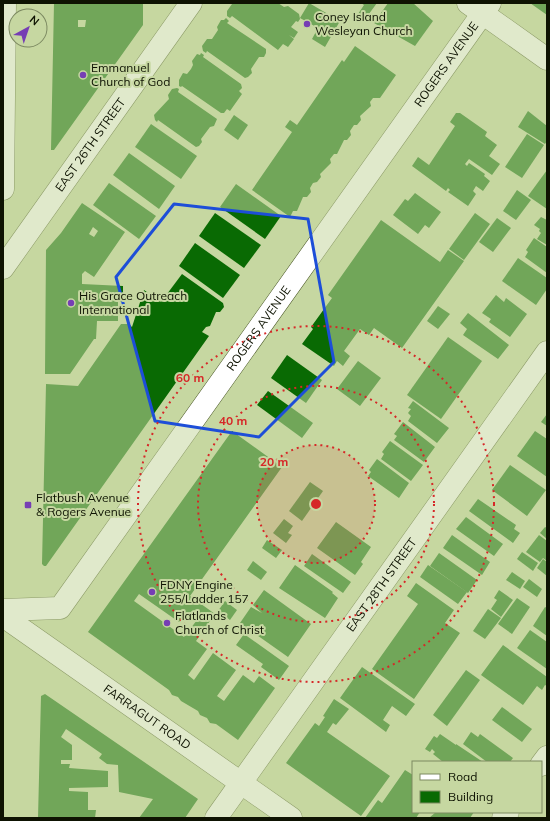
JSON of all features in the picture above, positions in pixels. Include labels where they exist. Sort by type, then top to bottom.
[{"type":"street","points":[[3,189],[5,3]]},
{"type":"street","name":"EAST 26TH STREET","points":[[3,268],[191,3]]},
{"type":"street","points":[[480,6],[547,59]]},
{"type":"street","name":"ROGERS AVENUE","points":[[3,610],[60,608],[480,6]]},
{"type":"street","name":"EAST 28TH STREET","points":[[216,818],[547,352]]},
{"type":"street","name":"FARRAGUT ROAD","points":[[3,616],[291,818]]},
{"type":"highlighted area","points":[[174,204],[308,219],[334,362],[259,437],[155,421],[116,277]]},
{"type":"building","points":[[54,3],[143,3],[143,25],[54,150],[51,150]],"holes":[[[78,20],[86,20],[85,27],[78,27]]]},
{"type":"building","points":[[278,3],[284,7],[288,6],[299,14],[300,19],[291,27],[298,32],[294,38],[289,35],[294,39],[288,47],[283,44],[278,50],[232,16],[230,18],[227,16],[227,11],[232,4]]},
{"type":"building","points":[[309,3],[340,21],[325,47],[312,39],[318,28],[300,18]]},
{"type":"building","points":[[361,3],[377,3],[363,22],[356,17],[364,5]]},
{"type":"building","points":[[388,3],[413,3],[433,21],[415,46],[374,23]]},
{"type":"building","points":[[530,3],[547,3],[547,15]]},
{"type":"building","points":[[226,18],[229,21],[227,23],[266,49],[264,57],[259,57],[251,69],[252,73],[248,77],[245,78],[207,51],[206,53],[203,51],[202,46],[207,39],[212,39],[218,30],[217,27],[221,20]]},
{"type":"building","points":[[355,46],[396,75],[380,98],[373,98],[370,102],[371,106],[360,116],[361,120],[357,125],[354,125],[350,131],[351,135],[347,140],[344,140],[337,154],[334,154],[330,159],[331,163],[320,174],[321,177],[317,182],[313,183],[310,188],[311,192],[307,197],[303,197],[297,211],[293,211],[290,217],[252,190],[292,132],[285,127],[290,120],[297,125],[342,60],[344,62]]},
{"type":"building","points":[[201,53],[204,55],[203,57],[241,84],[242,88],[239,91],[242,94],[230,111],[227,109],[224,113],[221,113],[182,86],[179,86],[179,80],[183,73],[187,74],[193,65],[192,61],[197,54],[200,55]]},
{"type":"building","points":[[172,89],[179,89],[178,92],[217,119],[214,126],[210,127],[201,139],[202,142],[199,146],[196,147],[158,120],[157,122],[155,120],[154,115],[169,99],[168,95]]},
{"type":"building","points":[[528,111],[547,126],[547,141],[545,144],[518,127]]},
{"type":"building","points":[[456,113],[460,113],[487,132],[485,136],[497,145],[489,156],[500,164],[492,175],[469,159],[465,164],[467,166],[469,163],[485,174],[484,176],[490,181],[483,191],[476,186],[473,191],[476,194],[468,206],[448,192],[450,190],[448,188],[446,191],[412,166],[418,157],[429,165],[455,126],[450,122]]},
{"type":"building","points":[[234,115],[248,125],[238,140],[224,130]]},
{"type":"building","points":[[151,124],[197,156],[181,179],[135,147]]},
{"type":"building","points":[[527,134],[544,145],[522,178],[505,167]]},
{"type":"building","points":[[129,153],[175,186],[159,209],[113,175]]},
{"type":"building","points":[[547,170],[547,209],[528,196]]},
{"type":"building","points":[[109,183],[156,216],[139,239],[93,205]]},
{"type":"building","points":[[236,184],[281,216],[265,239],[220,207]]},
{"type":"building","points":[[517,190],[531,200],[516,220],[503,211]]},
{"type":"building","points":[[415,193],[441,212],[429,228],[425,225],[418,234],[393,215],[405,199],[408,201]]},
{"type":"building","points":[[82,203],[125,232],[94,277],[85,271],[82,274],[82,284],[123,286],[123,302],[118,302],[118,321],[97,321],[96,339],[94,339],[70,374],[45,374],[46,250],[61,233]],"holes":[[[93,227],[98,231],[94,237],[89,234]]]},
{"type":"building","points":[[215,213],[261,245],[244,268],[199,236]]},
{"type":"building","points":[[475,213],[490,224],[464,260],[449,249]]},
{"type":"building","points":[[541,217],[547,220],[547,245],[537,239],[541,233],[539,231],[540,229],[534,225]]},
{"type":"building","points":[[497,218],[511,228],[493,252],[479,242]]},
{"type":"building","points":[[381,220],[440,262],[448,250],[464,261],[402,348],[374,328],[369,335],[360,329],[344,351],[350,356],[343,366],[337,361],[334,366],[302,344],[313,329],[311,327],[332,298],[328,295]]},
{"type":"building","points":[[534,238],[547,247],[547,273],[525,257],[528,252],[526,250]]},
{"type":"building","points":[[195,243],[240,275],[223,298],[179,266]]},
{"type":"building","points":[[518,258],[547,278],[547,289],[536,305],[502,281]]},
{"type":"building","points":[[182,274],[223,303],[224,307],[220,312],[216,312],[210,326],[206,327],[202,332],[209,336],[46,566],[44,566],[42,564],[46,384],[78,386],[121,324],[129,324],[132,327],[144,290],[161,302]]},
{"type":"building","points":[[496,295],[504,302],[506,298],[527,314],[510,337],[489,322],[491,319],[482,313]]},
{"type":"building","points":[[438,306],[450,314],[438,329],[427,321]]},
{"type":"building","points":[[468,313],[509,345],[498,359],[463,335],[467,329],[460,323]]},
{"type":"building","points":[[448,337],[482,361],[441,419],[407,395]]},
{"type":"building","points":[[287,355],[322,380],[306,403],[271,378]]},
{"type":"building","points":[[358,361],[381,378],[360,406],[337,389]]},
{"type":"building","points":[[268,391],[313,423],[302,438],[257,405]]},
{"type":"building","points":[[413,401],[449,428],[437,443],[408,421],[411,416],[408,413],[411,409],[408,408]]},
{"type":"building","points":[[547,414],[547,426],[541,422]]},
{"type":"building","points":[[403,422],[435,447],[424,462],[394,440],[397,436],[394,434]]},
{"type":"building","points":[[232,431],[282,467],[190,596],[215,614],[196,641],[207,649],[188,675],[194,680],[213,653],[236,670],[217,696],[224,701],[243,675],[254,683],[259,676],[275,688],[238,740],[216,724],[210,723],[207,718],[200,715],[198,711],[181,701],[178,697],[172,695],[169,690],[88,632]],"holes":[[[139,594],[179,622],[186,612],[197,620],[184,637],[134,601]]]},
{"type":"building","points":[[535,431],[547,439],[547,477],[517,456]]},
{"type":"building","points":[[390,441],[423,465],[411,481],[381,459],[384,454],[382,452]]},
{"type":"building","points":[[377,459],[409,483],[399,498],[368,476],[371,472],[369,470]]},
{"type":"building","points":[[510,465],[546,490],[527,516],[492,490]]},
{"type":"building","points":[[310,482],[323,491],[302,521],[289,511]]},
{"type":"building","points":[[478,499],[516,525],[514,529],[520,533],[513,543],[469,511]]},
{"type":"building","points":[[466,517],[503,544],[494,556],[456,529]]},
{"type":"building","points":[[284,519],[293,526],[288,533],[292,535],[286,543],[273,533]]},
{"type":"building","points":[[336,522],[371,547],[361,562],[363,564],[355,575],[317,548]]},
{"type":"building","points":[[545,527],[547,528],[547,539],[540,533]]},
{"type":"building","points":[[452,535],[490,562],[482,575],[443,548]]},
{"type":"building","points":[[539,535],[547,541],[547,561],[543,558],[540,562],[526,552]]},
{"type":"building","points":[[267,540],[282,550],[276,558],[262,548]]},
{"type":"building","points":[[522,552],[538,563],[533,571],[517,559]]},
{"type":"building","points":[[439,553],[477,580],[468,593],[430,566]]},
{"type":"building","points":[[312,554],[351,582],[343,593],[304,566]]},
{"type":"building","points":[[543,559],[547,562],[547,576],[537,568]]},
{"type":"building","points":[[253,561],[267,572],[261,580],[247,570]]},
{"type":"building","points":[[295,565],[333,592],[332,593],[338,598],[325,618],[279,588]]},
{"type":"building","points":[[428,565],[467,592],[458,604],[420,577]]},
{"type":"building","points":[[512,572],[525,581],[520,589],[506,580]]},
{"type":"building","points":[[529,579],[542,589],[537,597],[523,587]]},
{"type":"building","points":[[416,583],[454,610],[445,623],[460,633],[414,699],[372,669],[418,604],[407,596]]},
{"type":"building","points":[[264,590],[311,624],[288,657],[240,623],[251,607],[262,613],[253,605]]},
{"type":"building","points":[[499,590],[513,600],[501,617],[491,609],[497,600],[494,598]]},
{"type":"building","points":[[517,598],[530,607],[512,634],[498,624]]},
{"type":"building","points":[[225,601],[237,610],[230,620],[218,611]]},
{"type":"building","points":[[545,607],[547,608],[547,636],[533,626]]},
{"type":"building","points":[[488,609],[501,618],[485,639],[473,631]]},
{"type":"building","points":[[530,630],[547,642],[547,669],[517,648]]},
{"type":"building","points":[[244,634],[289,666],[279,680],[261,667],[263,664],[236,645]]},
{"type":"building","points":[[503,645],[547,677],[547,686],[545,685],[542,690],[537,686],[523,705],[481,675]]},
{"type":"building","points":[[362,667],[415,704],[406,716],[392,706],[383,720],[390,725],[386,732],[340,698]]},
{"type":"building","points":[[466,670],[480,680],[447,726],[433,715]]},
{"type":"building","points":[[45,694],[198,799],[185,818],[139,818],[153,799],[119,792],[118,765],[107,764],[99,758],[102,754],[66,729],[61,737],[72,745],[72,760],[61,760],[61,764],[70,764],[69,768],[108,771],[108,787],[69,788],[69,791],[88,792],[88,810],[96,810],[95,818],[38,818],[41,696]]},
{"type":"building","points":[[334,699],[349,709],[336,725],[333,723],[327,732],[390,776],[361,816],[286,763],[315,723],[319,726],[325,717],[323,716]]},
{"type":"building","points":[[502,707],[532,729],[522,742],[492,720]]},
{"type":"building","points":[[471,732],[478,737],[480,734],[513,758],[511,761],[486,761],[463,744]]},
{"type":"building","points":[[440,734],[482,761],[442,761],[433,754],[435,752],[432,749],[430,752],[425,749],[434,736],[437,738]]},
{"type":"building","points":[[405,770],[412,774],[412,813],[419,813],[416,818],[365,818],[378,800],[382,803]]},
{"type":"building","points":[[435,813],[473,813],[470,818],[429,818]]},
{"type":"place","name":"Coney Island Wesleyan Church","points":[[307,24]]},
{"type":"place","name":"Emmanuel Church of God","points":[[83,75]]},
{"type":"place","name":"His Grace Outreach International","points":[[71,303]]},
{"type":"place","name":"Flatbush Avenue & Rogers Avenue","points":[[28,505]]},
{"type":"place","name":"FDNY Engine 255/Ladder 157","points":[[152,592]]},
{"type":"place","name":"Flatlands Church of Christ","points":[[167,623]]}]
